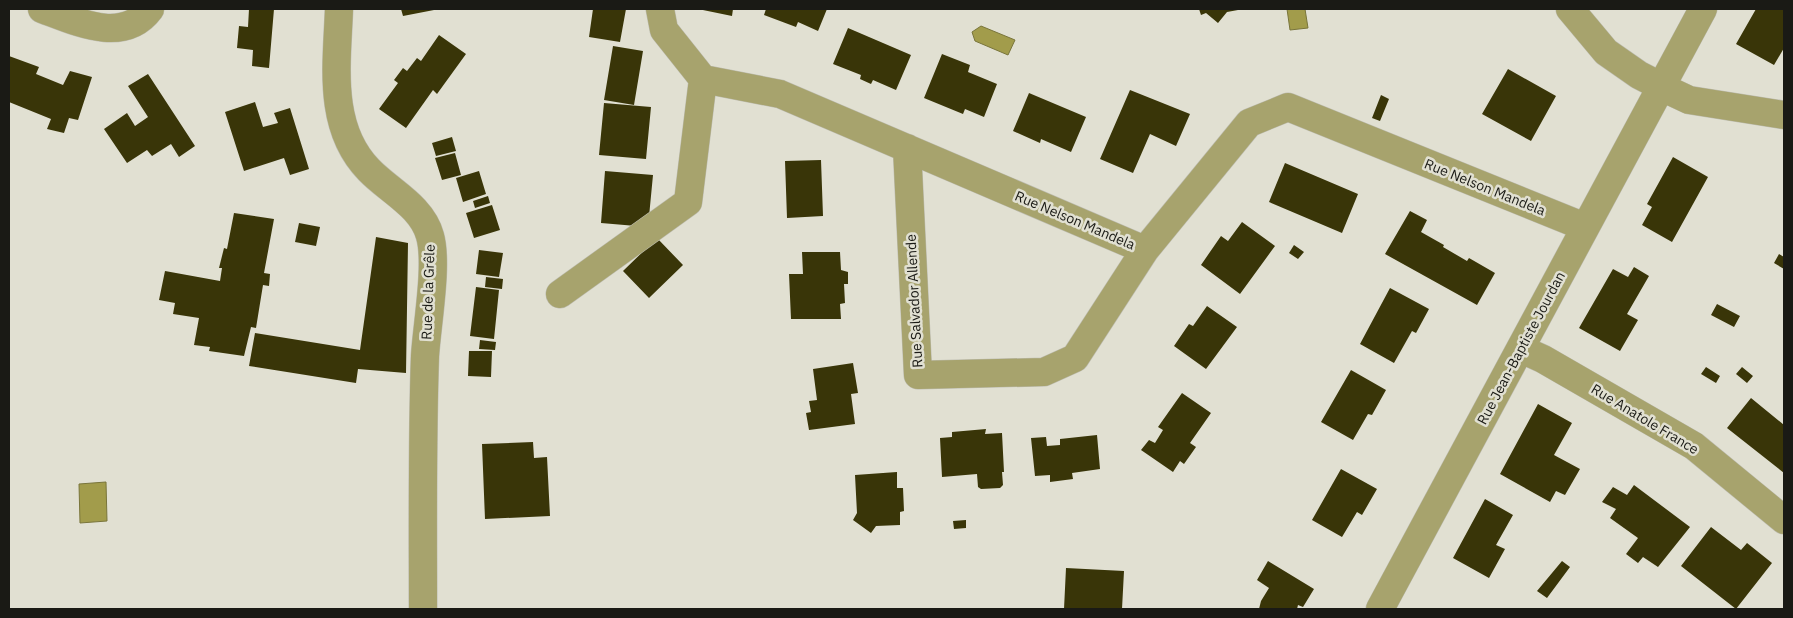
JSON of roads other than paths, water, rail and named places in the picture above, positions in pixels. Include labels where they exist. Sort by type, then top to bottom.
[{"type":"street","points":[[42,9],[93,28],[117,29],[136,21],[150,9]]},
{"type":"street","name":"Rue de la Grêle","points":[[339,9],[339,111],[348,140],[369,170],[387,183],[418,214],[430,234],[433,252],[425,356],[422,609]]},
{"type":"street","points":[[560,294],[688,202],[703,79],[664,30],[660,9]]},
{"type":"street","points":[[1570,9],[1606,52],[1638,75],[1689,100],[1784,115]]},
{"type":"street","name":"Rue Jean-Baptiste Jourdan","points":[[1380,609],[1703,9]]},
{"type":"street","name":"Rue Nelson Mandela","points":[[703,79],[780,94],[1145,250],[1249,123],[1288,107],[1585,228]]},
{"type":"street","name":"Rue Salvador Allende","points":[[906,148],[918,375],[1044,372],[1075,358],[1145,250]]},
{"type":"street","name":"Rue Anatole France","points":[[1521,349],[1543,359],[1694,446],[1784,520]]}]
